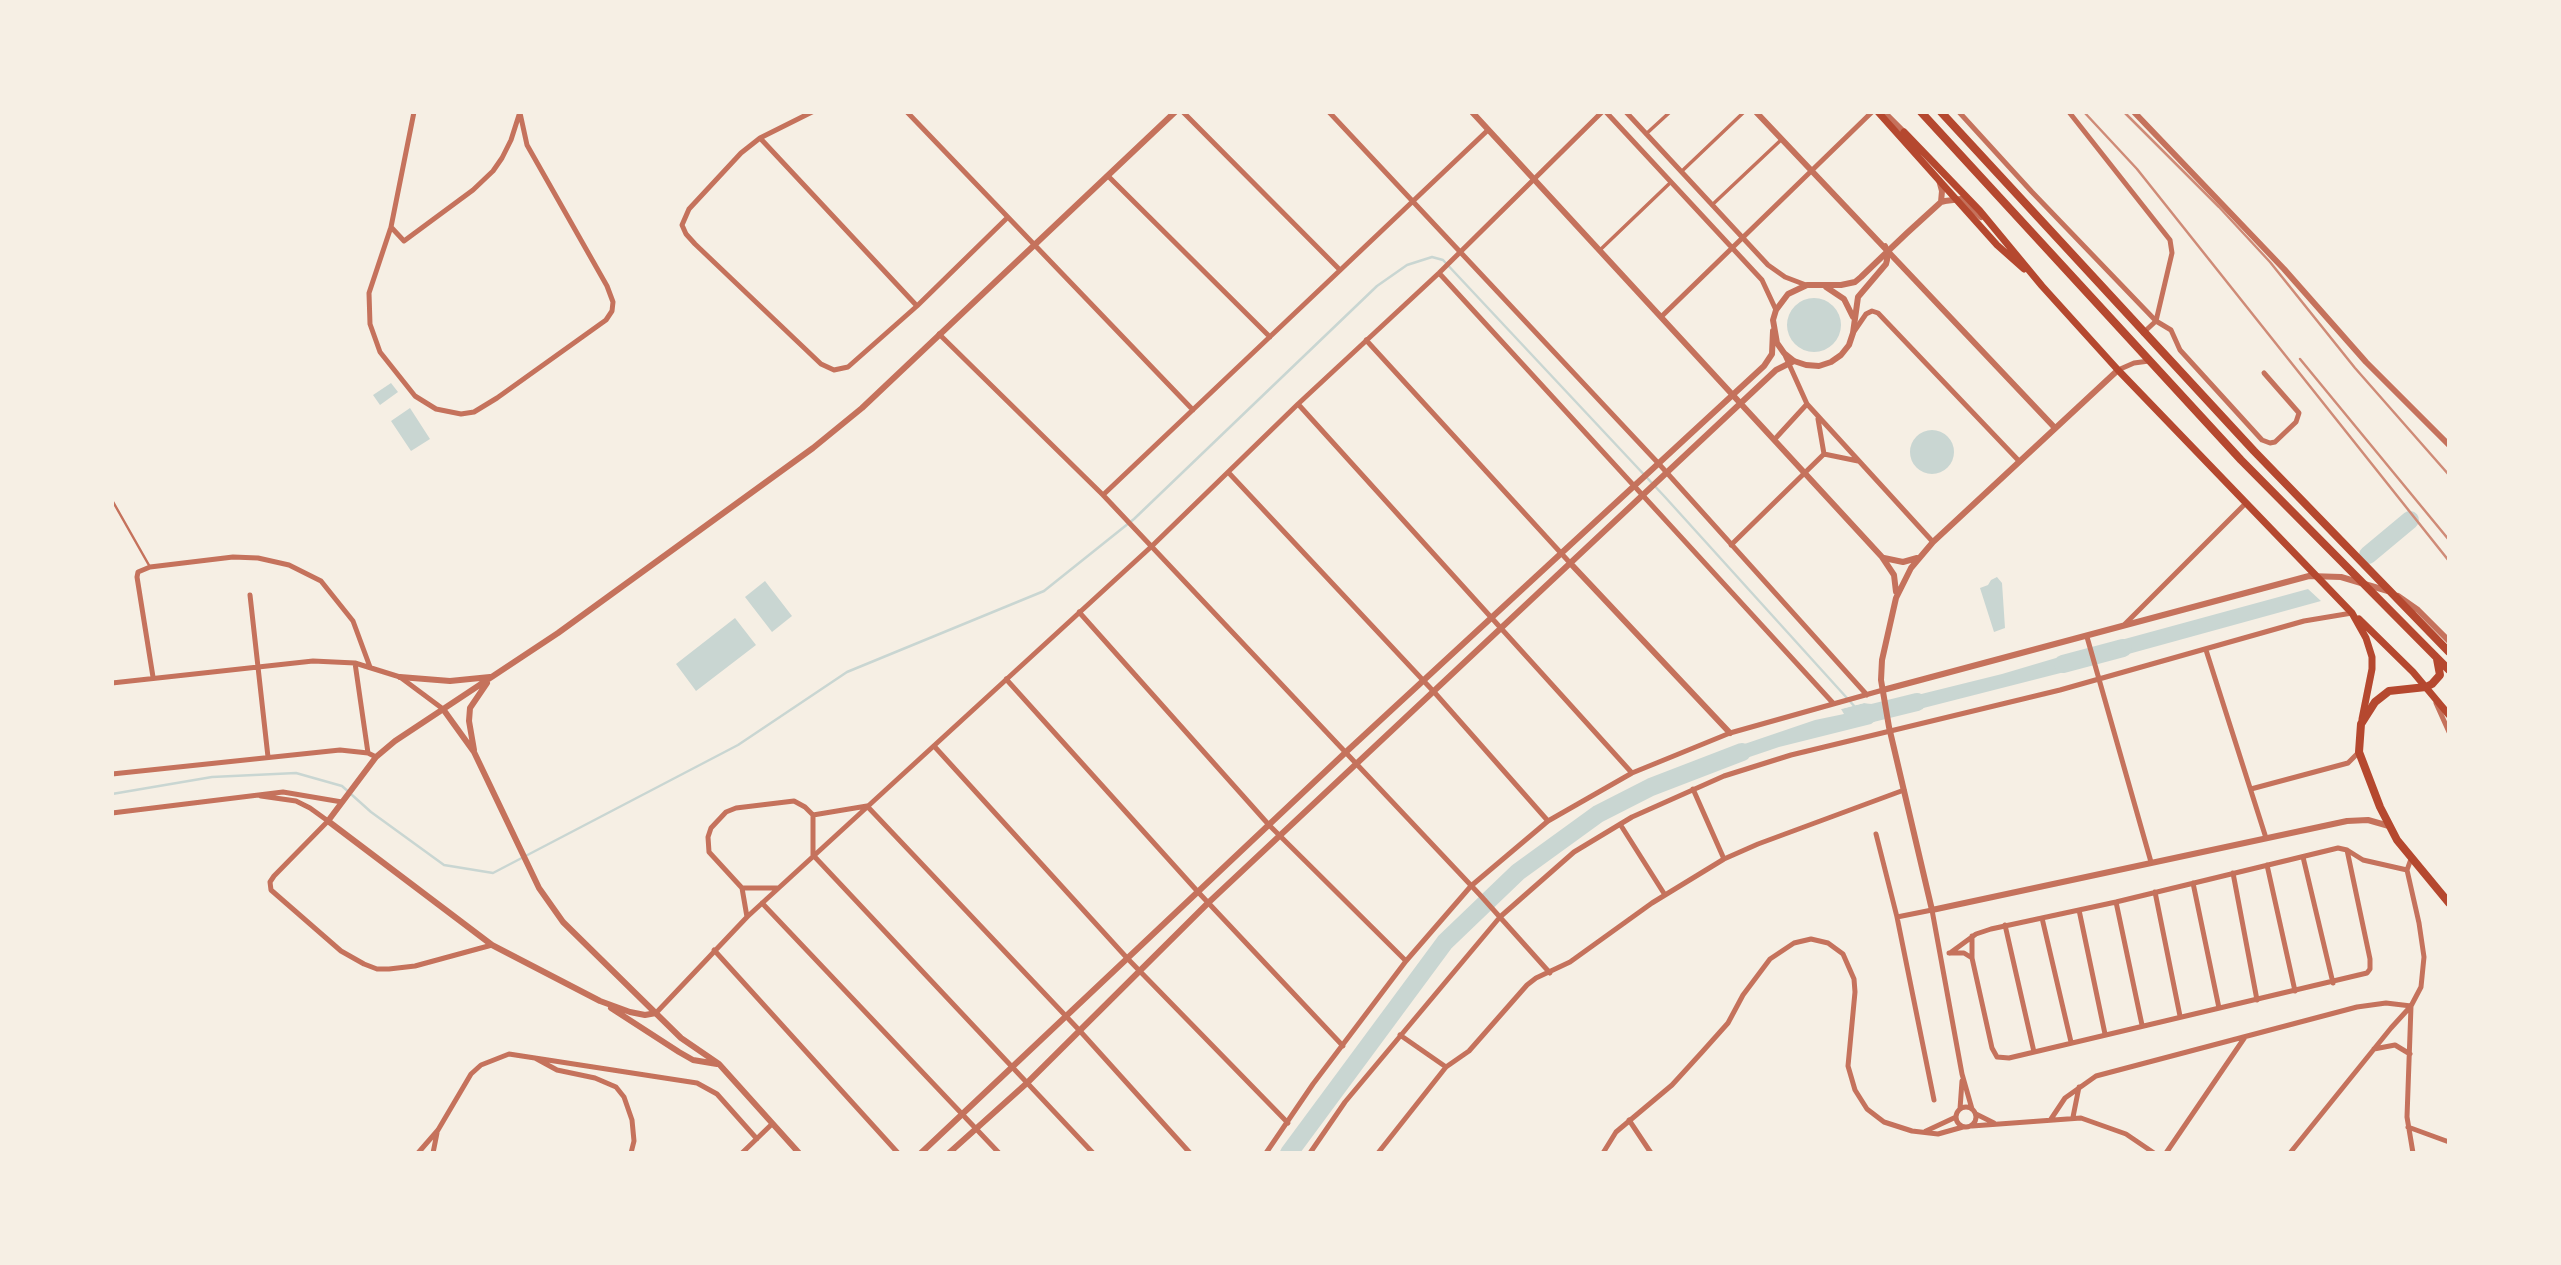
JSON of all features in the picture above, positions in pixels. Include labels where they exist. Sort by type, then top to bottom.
[{"type":"main road","points":[[1878,112],[1997,245],[2042,286]]},
{"type":"main road","points":[[1921,112],[2241,460],[2449,670]]},
{"type":"main road","points":[[1941,112],[2254,451],[2449,652]]},
{"type":"main road","points":[[1904,132],[1950,178],[2118,370],[2426,687],[2449,715]]},
{"type":"main road","points":[[2354,615],[2372,657],[2359,752],[2389,826],[2412,859],[2449,903]]},
{"type":"main road","points":[[2361,723],[2371,706],[2384,694],[2432,684],[2440,675],[2436,656]]},
{"type":"street","points":[[414,112],[391,227],[369,299],[370,324],[376,344],[410,391],[421,401],[448,412],[466,414],[497,398],[606,320],[612,311],[613,302],[607,286],[527,145],[520,113]]},
{"type":"street","points":[[812,112],[760,138],[719,174],[684,216],[684,230],[690,239],[821,365],[834,370],[848,367],[917,306],[1006,218]]},
{"type":"street","points":[[907,112],[1193,410]]},
{"type":"street","points":[[492,946],[415,966],[377,969],[341,951],[307,924],[271,890],[270,882],[328,821],[376,757],[415,726],[547,640],[813,448],[862,408],[1175,112]]},
{"type":"street","points":[[1183,112],[1340,270]]},
{"type":"street","points":[[1329,112],[1658,465],[1867,695]]},
{"type":"street","points":[[1472,112],[1882,557],[1894,575],[1896,598]]},
{"type":"street","points":[[600,1001],[630,1012],[645,1015],[656,1013],[714,950],[777,888],[1152,546],[1604,112],[1762,280],[1776,310]]},
{"type":"street","points":[[1626,112],[1773,270],[1807,285],[1841,285],[1855,282],[1941,202],[1955,198],[1967,203],[2007,243]]},
{"type":"street","points":[[1646,134],[1670,112]]},
{"type":"street","points":[[1682,172],[1744,112]]},
{"type":"street","points":[[1756,112],[2055,428]]},
{"type":"street","points":[[1662,316],[1872,112]]},
{"type":"street","points":[[1884,112],[1904,132]]},
{"type":"street","points":[[1959,112],[2156,321],[2171,330],[2180,350],[2262,440],[2270,443],[2275,442],[2296,422],[2299,413],[2264,373]]},
{"type":"street","points":[[2069,112],[2171,243],[2172,253],[2156,321],[2143,333]]},
{"type":"street","points":[[2134,112],[2284,269],[2366,362],[2449,446]]},
{"type":"street","points":[[391,227],[404,241],[486,178],[502,158],[520,113]]},
{"type":"street","points":[[1103,495],[1488,130]]},
{"type":"street","points":[[760,138],[917,306]]},
{"type":"street","points":[[1712,205],[1782,138]]},
{"type":"street","points":[[511,140],[527,145]]},
{"type":"street","points":[[1108,176],[1270,337]]},
{"type":"street","points":[[1938,180],[1942,191],[1941,202]]},
{"type":"street","points":[[1600,250],[1671,182]]},
{"type":"street","points":[[949,1153],[1027,1083],[1208,903],[1776,370],[1791,362],[1819,366],[1841,355],[1849,345],[1853,333],[1858,296],[1884,267],[1887,250]]},
{"type":"street","points":[[1440,272],[1835,703]]},
{"type":"street","points":[[921,1153],[1346,752],[1768,362],[1773,349],[1776,310],[1788,294],[1807,285]]},
{"type":"street","points":[[1817,285],[1837,292],[1844,299],[1854,320]]},
{"type":"street","points":[[1853,333],[1866,314],[1878,313],[2019,461]]},
{"type":"street","points":[[1773,331],[1777,343],[1791,362],[1807,404],[1933,541]]},
{"type":"street","points":[[939,334],[1152,546],[1550,972]]},
{"type":"street","points":[[1366,340],[1730,733]]},
{"type":"street","points":[[1972,1126],[1976,1120],[1962,1074],[1932,909],[1882,692],[1882,660],[1896,598],[1907,574],[1933,541],[2118,370],[2129,364],[2149,361]]},
{"type":"street","points":[[1298,404],[1632,773]]},
{"type":"street","points":[[1774,440],[1807,404]]},
{"type":"street","points":[[1818,416],[1824,454]]},
{"type":"street","points":[[1731,545],[1824,454]]},
{"type":"street","points":[[1824,454],[1858,461]]},
{"type":"street","points":[[1228,472],[1435,692],[1548,821]]},
{"type":"street","points":[[2123,627],[2246,503]]},
{"type":"street","points":[[1882,557],[1903,562],[1919,557]]},
{"type":"street","points":[[153,677],[137,577],[142,569],[150,567],[222,558],[258,558],[289,565],[321,581],[353,621],[370,667]]},
{"type":"street","points":[[1266,1153],[1406,961],[1471,886],[1548,821],[1632,773],[1730,733],[1835,703],[2088,640],[2123,627],[2301,578],[2333,575],[2358,580],[2398,596],[2418,610],[2449,641]]},
{"type":"street","points":[[250,595],[268,757]]},
{"type":"street","points":[[1079,612],[1269,825],[1406,961]]},
{"type":"street","points":[[1310,1153],[1345,1102],[1500,917],[1574,852],[1620,824],[1693,789],[1791,755],[2100,679],[2304,621],[2354,615]]},
{"type":"street","points":[[2088,640],[2151,862]]},
{"type":"street","points":[[2206,650],[2266,838]]},
{"type":"street","points":[[112,683],[313,661],[355,663],[400,677],[450,681],[492,677]]},
{"type":"street","points":[[355,663],[368,753]]},
{"type":"street","points":[[400,677],[443,709],[474,752],[539,888],[564,922],[681,1038],[719,1064],[799,1153]]},
{"type":"street","points":[[474,752],[469,721],[470,708],[492,677]]},
{"type":"street","points":[[1006,679],[1208,903],[1343,1046]]},
{"type":"street","points":[[2434,698],[2449,732]]},
{"type":"street","points":[[934,746],[1139,971],[1288,1123]]},
{"type":"street","points":[[112,774],[340,750],[368,753],[376,757]]},
{"type":"street","points":[[2251,789],[2348,764],[2359,752]]},
{"type":"street","points":[[1693,789],[1724,859]]},
{"type":"street","points":[[1378,1153],[1446,1068],[1469,1051],[1527,985],[1570,962],[1608,933],[1724,859],[1904,790]]},
{"type":"street","points":[[112,813],[283,792],[343,800]]},
{"type":"street","points":[[261,796],[296,801],[310,808],[492,946],[600,1001],[693,1060],[719,1064]]},
{"type":"street","points":[[747,917],[742,888],[709,852],[710,828],[726,812],[736,808],[794,801],[800,803],[813,815],[813,855],[1093,1153]]},
{"type":"street","points":[[813,815],[866,806]]},
{"type":"street","points":[[866,806],[1080,1031],[1190,1153]]},
{"type":"street","points":[[1898,917],[2354,820],[2375,821],[2389,826]]},
{"type":"street","points":[[1620,824],[1665,895]]},
{"type":"street","points":[[1876,834],[1898,917],[1934,1100]]},
{"type":"street","points":[[1950,953],[1972,936],[2005,925],[2116,902],[2337,848],[2347,850],[2363,860],[2407,870]]},
{"type":"street","points":[[1972,936],[1972,958],[1994,1053],[2005,1059],[2363,975],[2370,970],[2370,959],[2347,850]]},
{"type":"street","points":[[2303,857],[2333,982]]},
{"type":"street","points":[[2290,1153],[2411,1006],[2421,986],[2424,957],[2407,870],[2412,859]]},
{"type":"street","points":[[2267,865],[2295,991]]},
{"type":"street","points":[[2233,873],[2257,1000]]},
{"type":"street","points":[[2193,883],[2219,1008]]},
{"type":"street","points":[[742,888],[777,888]]},
{"type":"street","points":[[2155,892],[2180,1016]]},
{"type":"street","points":[[2116,902],[2142,1025]]},
{"type":"street","points":[[762,903],[999,1153]]},
{"type":"street","points":[[2079,910],[2105,1034]]},
{"type":"street","points":[[2042,918],[2071,1042]]},
{"type":"street","points":[[2005,925],[2034,1052]]},
{"type":"street","points":[[1603,1153],[1616,1132],[1672,1085],[1728,1023],[1743,995],[1770,959],[1783,948],[1811,939],[1828,943],[1843,954],[1854,979],[1849,1066],[1855,1090],[1867,1109],[1884,1122],[1923,1133],[1938,1134],[1963,1127],[2073,1117],[2126,1135],[2154,1153]]},
{"type":"street","points":[[714,950],[898,1153]]},
{"type":"street","points":[[1941,954],[1964,953],[1972,958]]},
{"type":"street","points":[[2051,1119],[2065,1098],[2096,1076],[2364,1006],[2400,1003],[2411,1006]]},
{"type":"street","points":[[2411,1006],[2408,1127],[2413,1153]]},
{"type":"street","points":[[1400,1035],[1446,1068]]},
{"type":"street","points":[[2166,1153],[2246,1037]]},
{"type":"street","points":[[2374,1049],[2395,1045],[2410,1054]]},
{"type":"street","points":[[418,1153],[438,1130],[464,1083],[481,1065],[509,1054],[697,1083],[717,1094],[757,1139]]},
{"type":"street","points":[[532,1056],[556,1070],[596,1078],[616,1087],[627,1104],[632,1120],[634,1140],[631,1153]]},
{"type":"street","points":[[1923,1133],[1956,1117],[1960,1109],[1962,1074]]},
{"type":"street","points":[[2073,1117],[2079,1087]]},
{"type":"street","points":[[1960,1109],[1966,1107],[1997,1125]]},
{"type":"street","points":[[1956,1117],[1963,1127]]},
{"type":"street","points":[[1629,1120],[1651,1153]]},
{"type":"street","points":[[742,1153],[772,1124]]},
{"type":"street","points":[[2408,1127],[2449,1142]]},
{"type":"street","points":[[433,1153],[438,1130]]},
{"type":"lane","points":[[112,500],[150,567]]},
{"type":"shaded area","points":[[1814,298],[1833,306],[1841,325],[1833,344],[1814,352],[1795,344],[1787,325],[1795,306]]},
{"type":"shaded area","points":[[391,383],[398,392],[380,405],[373,395]]},
{"type":"shaded area","points":[[410,408],[430,439],[411,451],[391,421]]},
{"type":"shaded area","points":[[1932,430],[1947,437],[1954,452],[1947,467],[1932,474],[1917,467],[1910,452],[1917,437]]},
{"type":"shaded area","points":[[1997,577],[2002,583],[2005,628],[1994,632],[1980,588]]},
{"type":"shaded area","points":[[765,581],[792,616],[772,632],[745,597]]},
{"type":"shaded area","points":[[2308,589],[2321,601],[2103,661],[2099,646]]},
{"type":"shaded area","points":[[735,618],[756,645],[696,691],[676,664]]},
{"type":"shaded area","points":[[2083,650],[2088,666],[1896,715],[1893,701],[2002,674]]},
{"type":"shaded area","points":[[1864,703],[1874,704],[1878,719],[1871,724],[1779,747],[1723,766],[1718,753],[1815,720],[1844,714],[1841,709]]},
{"type":"pier","points":[[1863,699],[1877,702],[1881,718],[1879,722],[1874,704],[1864,703],[1841,709],[1839,706]]},
{"type":"waterway","points":[[112,794],[212,777],[296,773],[342,786],[371,812],[444,865],[493,873],[738,745],[847,672],[1044,591],[1134,519],[1377,286],[1407,265],[1432,257],[1443,260],[1665,497],[1856,708]]},
{"type":"waterway","points":[[2368,555],[2410,520]]},
{"type":"waterway","points":[[2063,664],[2123,648]]},
{"type":"waterway","points":[[1852,718],[1917,702]]},
{"type":"waterway","points":[[1289,1153],[1445,942],[1518,872],[1598,814],[1651,787],[1742,752]]},
{"type":"railway","points":[[2084,112],[2137,169],[2449,561]]},
{"type":"railway","points":[[2124,112],[2270,262],[2355,368],[2449,475]]},
{"type":"railway","points":[[2300,359],[2449,540]]}]
